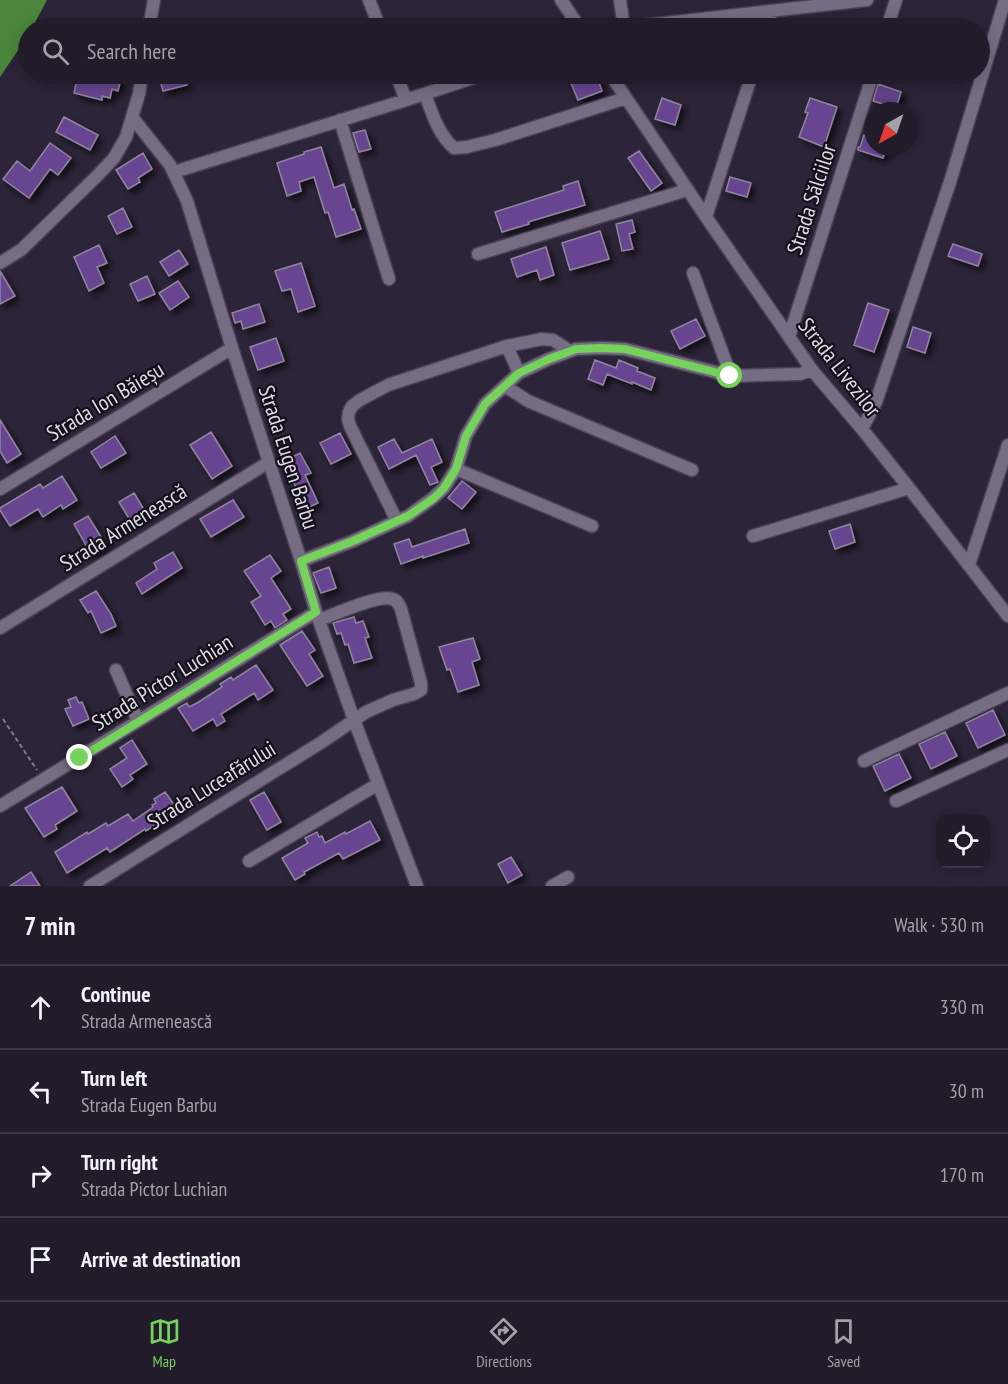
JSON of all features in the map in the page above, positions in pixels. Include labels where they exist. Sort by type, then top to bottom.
[{"type":"street","points":[[151,18],[154,0]]},
{"type":"street","points":[[369,0],[376,18]]},
{"type":"street","points":[[561,0],[573,18]]},
{"type":"street","points":[[620,0],[622,18]]},
{"type":"street","points":[[711,18],[867,0]]},
{"type":"street","points":[[890,18],[896,0]]},
{"type":"street","points":[[990,50],[1005,0]]},
{"type":"street","points":[[770,18],[772,11]]},
{"type":"street","points":[[0,263],[21,250],[98,177],[114,158],[126,137],[140,84]]},
{"type":"street","points":[[400,84],[406,100]]},
{"type":"street","points":[[174,172],[454,84]]},
{"type":"street","name":"Strada Livezilor","points":[[617,84],[812,370],[862,429],[1008,616]]},
{"type":"street","points":[[706,217],[749,84]]},
{"type":"street","name":"Strada Sălciilor","points":[[789,337],[870,84]]},
{"type":"street","points":[[862,429],[876,402],[950,183],[980,84]]},
{"type":"street","points":[[424,94],[436,123],[446,141],[454,148],[495,140],[626,98]]},
{"type":"street","name":"Strada Eugen Barbu","points":[[132,117],[152,140],[174,172],[187,201],[317,616],[417,886]]},
{"type":"street","points":[[340,120],[389,279]]},
{"type":"street","points":[[478,254],[687,189]]},
{"type":"street","points":[[693,273],[730,376]]},
{"type":"street","points":[[397,521],[350,426],[348,418],[352,406],[388,385],[507,346],[553,339],[570,351]]},
{"type":"street","points":[[507,346],[519,373]]},
{"type":"street","name":"Strada Ion Băieșu","points":[[0,489],[232,348]]},
{"type":"street","points":[[301,561],[408,516],[434,498],[444,488],[456,469],[466,436],[485,404],[519,373],[570,351],[602,348],[625,349],[730,376],[800,374],[812,370]]},
{"type":"street","points":[[505,386],[528,401],[692,470]]},
{"type":"street","points":[[969,565],[1008,445]]},
{"type":"street","name":"Strada Armenească","points":[[0,628],[269,462]]},
{"type":"street","points":[[456,469],[592,526]]},
{"type":"street","points":[[753,536],[909,488]]},
{"type":"street","name":"Strada Pictor Luchian","points":[[0,806],[138,721],[317,616],[388,598],[394,599],[401,609],[421,690],[380,705],[354,720]]},
{"type":"street","points":[[116,670],[138,721]]},
{"type":"street","points":[[864,761],[1008,693]]},
{"type":"street","name":"Strada Luceafărului","points":[[90,886],[354,720]]},
{"type":"street","points":[[896,801],[1008,750]]},
{"type":"street","points":[[249,861],[378,784]]},
{"type":"street","points":[[552,886],[568,877]]},
{"type":"path","points":[[3,718],[43,780]]},
{"type":"shaded area","points":[[0,0],[47,0],[37,18],[18,18],[18,50],[0,77]]},
{"type":"building","points":[[76,84],[120,84],[118,91],[112,89],[110,98],[102,96],[102,100],[74,93]]},
{"type":"building","points":[[161,84],[187,85],[163,91]]},
{"type":"building","points":[[571,84],[600,84],[602,91],[578,100]]},
{"type":"building","points":[[878,84],[901,92],[898,102],[873,101]]},
{"type":"building","points":[[662,98],[681,105],[675,125],[655,119]]},
{"type":"building","points":[[810,98],[837,107],[824,147],[799,137],[808,113],[805,112]]},
{"type":"building","points":[[64,117],[98,135],[90,150],[56,132]]},
{"type":"building","points":[[365,130],[371,149],[359,152],[353,133]]},
{"type":"building","points":[[864,135],[864,152],[858,150]]},
{"type":"building","points":[[50,143],[71,158],[58,175],[50,169],[29,198],[3,179],[17,161],[30,171]]},
{"type":"building","points":[[321,147],[334,188],[344,184],[361,229],[336,237],[328,212],[325,213],[314,177],[299,182],[301,191],[287,196],[277,163]]},
{"type":"building","points":[[639,151],[662,183],[651,191],[628,158]]},
{"type":"building","points":[[143,153],[152,169],[138,178],[140,182],[128,189],[116,170]]},
{"type":"building","points":[[730,177],[751,183],[747,197],[726,191]]},
{"type":"building","points":[[578,181],[585,205],[502,232],[495,212],[564,190],[563,186]]},
{"type":"building","points":[[123,208],[132,227],[117,234],[108,216]]},
{"type":"building","points":[[632,220],[635,232],[629,234],[633,249],[622,251],[616,224]]},
{"type":"building","points":[[600,231],[609,259],[570,270],[562,243]]},
{"type":"building","points":[[953,244],[982,254],[978,266],[948,256]]},
{"type":"building","points":[[99,245],[107,263],[97,267],[104,283],[89,291],[74,257]]},
{"type":"building","points":[[546,247],[554,275],[540,280],[537,270],[517,277],[511,259]]},
{"type":"building","points":[[179,250],[188,264],[169,276],[160,262]]},
{"type":"building","points":[[301,263],[315,306],[298,312],[291,289],[282,291],[275,271]]},
{"type":"building","points":[[0,271],[15,296],[0,304]]},
{"type":"building","points":[[147,276],[155,294],[138,301],[130,284]]},
{"type":"building","points":[[178,281],[189,297],[170,310],[159,293]]},
{"type":"building","points":[[868,303],[889,310],[874,352],[854,345]]},
{"type":"building","points":[[259,304],[265,322],[243,329],[241,321],[235,323],[232,313]]},
{"type":"building","points":[[696,319],[705,336],[680,349],[671,331]]},
{"type":"building","points":[[913,327],[931,333],[925,353],[907,347]]},
{"type":"building","points":[[276,338],[284,361],[258,370],[250,347]]},
{"type":"building","points":[[595,360],[616,368],[619,360],[638,368],[637,371],[655,378],[651,390],[607,374],[603,385],[588,379]]},
{"type":"building","points":[[0,420],[21,454],[7,463],[0,451]]},
{"type":"building","points":[[211,432],[232,466],[212,479],[190,445]]},
{"type":"building","points":[[340,433],[351,454],[331,464],[320,443]]},
{"type":"building","points":[[115,436],[126,453],[101,468],[91,452]]},
{"type":"building","points":[[394,439],[402,453],[432,439],[442,462],[431,467],[438,482],[430,485],[416,455],[389,469],[378,447]]},
{"type":"building","points":[[300,453],[311,473],[305,475],[318,503],[303,510],[295,494],[299,493],[283,462]]},
{"type":"building","points":[[62,476],[77,500],[63,509],[61,505],[43,517],[38,509],[10,526],[0,508],[40,484],[43,488]]},
{"type":"building","points":[[462,481],[476,492],[462,509],[448,498]]},
{"type":"building","points":[[134,493],[146,513],[131,522],[119,502]]},
{"type":"building","points":[[233,500],[244,517],[211,537],[200,519]]},
{"type":"building","points":[[88,516],[106,545],[91,554],[74,524]]},
{"type":"building","points":[[850,524],[855,542],[835,549],[829,531]]},
{"type":"building","points":[[465,529],[469,543],[401,564],[394,544],[409,539],[412,547]]},
{"type":"building","points":[[173,552],[182,568],[142,594],[136,583],[157,569],[154,563]]},
{"type":"building","points":[[270,555],[281,571],[271,578],[291,609],[283,614],[287,620],[275,628],[271,621],[265,625],[251,602],[261,596],[244,571]]},
{"type":"building","points":[[329,567],[336,588],[321,593],[313,573]]},
{"type":"building","points":[[96,591],[116,626],[101,633],[91,611],[88,613],[80,600]]},
{"type":"building","points":[[354,617],[356,623],[363,621],[369,637],[365,638],[372,658],[354,663],[348,644],[345,645],[341,633],[337,634],[333,623]]},
{"type":"building","points":[[302,631],[315,650],[309,654],[323,676],[307,686],[280,645]]},
{"type":"building","points":[[473,638],[480,659],[472,662],[479,685],[458,692],[439,647]]},
{"type":"building","points":[[256,665],[273,690],[258,700],[254,693],[221,714],[225,721],[217,726],[213,719],[193,731],[178,708],[187,703],[189,707],[197,703],[222,687],[220,684],[231,677],[233,680]]},
{"type":"building","points":[[76,697],[79,703],[82,702],[89,719],[73,726],[65,709],[71,707],[68,700]]},
{"type":"building","points":[[993,710],[1005,735],[978,748],[966,723]]},
{"type":"building","points":[[945,732],[957,756],[931,769],[919,744]]},
{"type":"building","points":[[132,740],[147,764],[130,775],[133,779],[122,787],[110,769],[127,758],[120,748]]},
{"type":"building","points":[[899,754],[911,778],[885,791],[873,766]]},
{"type":"building","points":[[62,787],[77,811],[55,825],[57,829],[44,837],[25,808]]},
{"type":"building","points":[[165,792],[178,810],[110,852],[107,848],[67,873],[55,852],[87,832],[88,834],[106,823],[108,826],[128,814],[133,821],[153,807],[152,805],[156,803],[154,799]]},
{"type":"building","points":[[264,792],[281,822],[267,830],[250,800]]},
{"type":"building","points":[[370,821],[380,840],[343,859],[339,853],[304,872],[305,874],[295,880],[282,858],[308,843],[305,838],[317,832],[325,843]]},
{"type":"building","points":[[511,857],[522,875],[508,883],[498,864]]},
{"type":"building","points":[[31,872],[40,886],[10,886]]},
{"type":"route","points":[[80,758],[316,612],[301,561],[408,516],[434,498],[444,488],[456,469],[466,436],[485,404],[519,373],[576,349],[602,348],[625,349],[730,376]]}]
